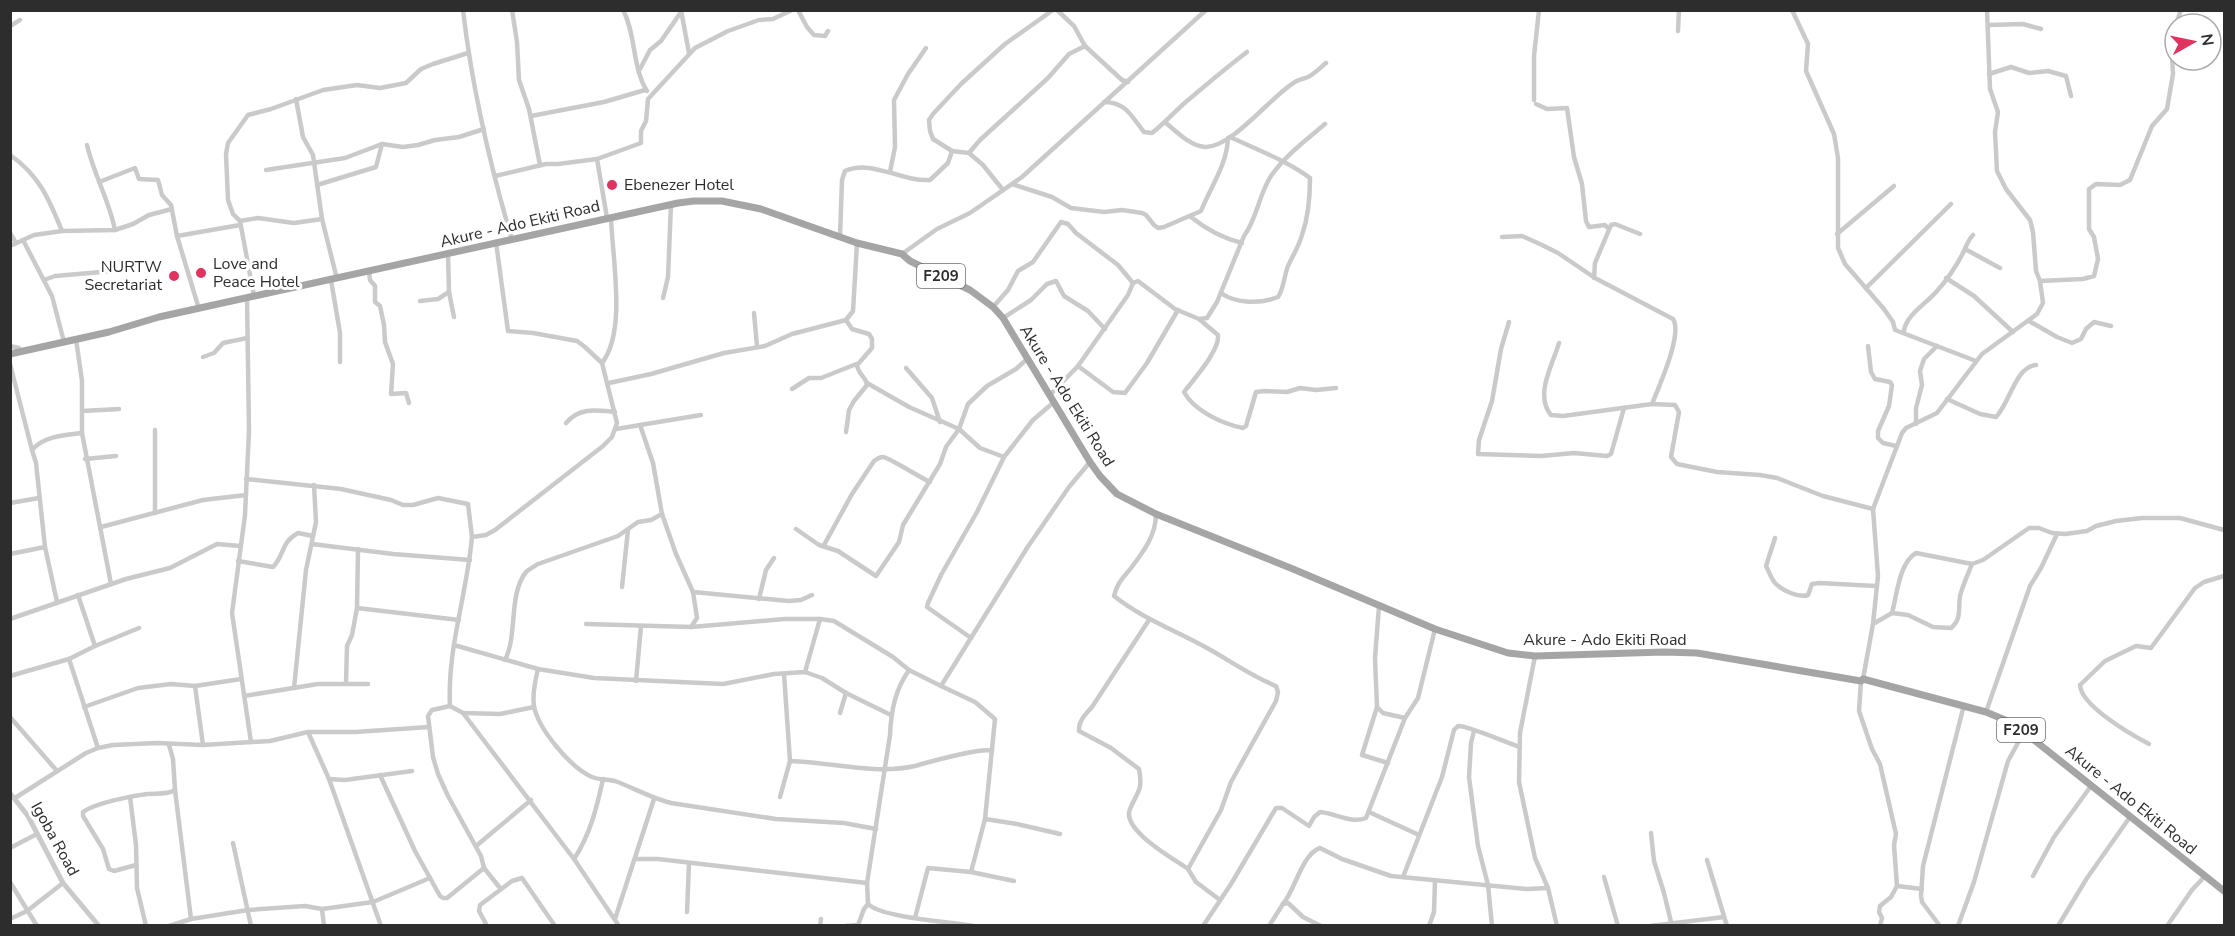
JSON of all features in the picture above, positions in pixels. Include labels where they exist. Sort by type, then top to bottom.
[{"type":"main road","name":"Akure - Ado Ekiti Road","points":[[10,354],[159,317],[672,204],[694,201],[736,204],[761,209],[857,243],[902,254],[910,261],[970,290],[1003,318],[1100,476],[1117,494],[1156,514],[1435,629],[1508,653],[1535,656],[1697,653],[1773,668],[1862,680],[1986,712],[2024,732],[2224,891]]},
{"type":"street","points":[[463,10],[468,53],[484,129],[512,240]]},
{"type":"street","points":[[512,10],[518,42],[519,80],[531,116],[540,165]]},
{"type":"street","points":[[623,10],[629,20],[633,48],[645,90],[652,94]]},
{"type":"street","points":[[495,176],[540,165],[597,159],[641,143],[641,131],[646,122],[647,102],[689,53],[728,31],[759,20],[773,19],[792,10]]},
{"type":"street","points":[[798,10],[814,35],[822,37],[828,31]]},
{"type":"street","points":[[1003,190],[983,165],[969,153],[952,151],[933,139],[929,125],[933,114],[1005,44],[1053,10]]},
{"type":"street","points":[[1057,10],[1074,26],[1085,46],[1122,80],[1128,82]]},
{"type":"street","points":[[902,254],[937,229],[970,213],[1012,184],[1061,143],[1206,10]]},
{"type":"street","points":[[1539,10],[1534,56],[1535,102],[1547,109],[1567,108],[1574,157],[1582,183],[1586,221],[1589,227],[1605,225],[1608,228]]},
{"type":"street","points":[[1678,10],[1678,31]]},
{"type":"street","points":[[1792,10],[1808,44],[1806,71],[1834,134],[1838,158],[1837,234],[1842,259],[1890,317],[1895,330],[1904,331],[1976,361]]},
{"type":"street","points":[[1880,926],[1882,918],[1879,912],[1880,906],[1891,897],[1898,886],[1894,845],[1896,834],[1880,764],[1872,749],[1860,711],[1862,680],[1873,624],[1878,576],[1873,509],[1896,446],[1906,428],[1937,413],[1982,354],[2029,321],[2042,309],[2043,303],[2030,220],[2006,189],[1996,171],[1995,132],[1998,112],[1990,90],[1987,10]]},
{"type":"street","points":[[639,69],[650,50],[661,41],[681,11]]},
{"type":"street","points":[[681,11],[689,53]]},
{"type":"street","points":[[10,26],[20,20]]},
{"type":"street","points":[[1988,25],[2023,24],[2041,29]]},
{"type":"street","points":[[969,153],[980,140],[1048,78],[1069,54],[1085,46]]},
{"type":"street","points":[[890,172],[895,147],[894,100],[926,48]]},
{"type":"street","points":[[1104,102],[1116,102],[1122,105],[1148,134],[1152,133],[1166,123],[1185,102],[1247,52]]},
{"type":"street","points":[[251,742],[232,613],[246,495],[249,397],[247,338],[250,297],[240,223],[233,214],[228,200],[226,161],[228,143],[248,115],[323,90],[351,85],[380,88],[406,83],[421,69],[468,53]]},
{"type":"street","points":[[1166,123],[1184,138],[1202,146],[1213,145],[1229,138],[1295,82],[1309,77],[1326,63]]},
{"type":"street","points":[[1989,74],[2011,67],[2029,73],[2048,71],[2062,74],[2066,76],[2071,96]]},
{"type":"street","points":[[2040,281],[2083,279],[2094,276],[2098,259],[2094,237],[2089,229],[2089,189],[2096,184],[2122,185],[2130,180],[2152,126],[2167,109],[2173,72]]},
{"type":"street","points":[[531,116],[574,109],[645,90]]},
{"type":"street","points":[[296,99],[303,137],[311,150],[314,164],[334,280],[340,333],[340,362]]},
{"type":"street","points":[[1199,319],[1207,318],[1211,314],[1272,174],[1283,161],[1325,124]]},
{"type":"street","points":[[266,171],[314,164],[361,153],[382,144],[402,147],[418,145],[459,137],[484,129]]},
{"type":"street","points":[[1221,293],[1241,301],[1274,299],[1282,291],[1287,267],[1302,236],[1306,221],[1310,184],[1310,178],[1283,161],[1229,138]]},
{"type":"street","points":[[1012,184],[1052,197],[1071,208],[1142,213],[1158,228],[1201,212],[1206,195],[1219,174],[1229,138]]},
{"type":"street","points":[[317,185],[376,167],[382,144]]},
{"type":"street","points":[[87,145],[94,174],[111,212],[115,230]]},
{"type":"street","points":[[840,236],[842,180],[845,171],[860,166],[904,177],[930,180],[948,163],[952,151]]},
{"type":"street","points":[[10,155],[33,173],[44,189],[62,231]]},
{"type":"street","points":[[597,159],[609,218],[616,298],[612,348],[602,363]]},
{"type":"street","points":[[99,182],[135,168],[139,179],[155,179],[159,182],[162,195],[172,209],[177,236],[199,309]]},
{"type":"street","points":[[1837,234],[1894,186]]},
{"type":"street","points":[[663,298],[668,277],[672,204]]},
{"type":"street","points":[[1866,288],[1951,204]]},
{"type":"street","points":[[10,246],[41,233],[115,230],[149,215],[172,209]]},
{"type":"street","points":[[1191,217],[1206,230],[1242,243]]},
{"type":"street","points":[[177,236],[258,218],[294,224],[322,219]]},
{"type":"street","points":[[993,308],[1008,290],[1018,271],[1032,262],[1061,222],[1068,224],[1076,233],[1118,265],[1133,283]]},
{"type":"street","points":[[1594,278],[1596,263],[1611,225],[1615,224],[1640,234]]},
{"type":"street","points":[[10,233],[16,243]]},
{"type":"street","points":[[1904,331],[1905,323],[1937,291],[1973,235]]},
{"type":"street","points":[[1502,237],[1526,237],[1558,253],[1594,278],[1676,322],[1668,362],[1652,404]]},
{"type":"street","points":[[23,240],[52,296],[64,342]]},
{"type":"street","points":[[472,537],[486,535],[502,526],[582,460],[603,446],[616,429],[609,383],[602,363],[577,340],[508,331],[496,242]]},
{"type":"street","points":[[609,383],[757,346],[765,346],[792,334],[846,320],[853,311],[857,243]]},
{"type":"street","points":[[1965,249],[2000,268]]},
{"type":"street","points":[[448,254],[449,292],[454,317]]},
{"type":"street","points":[[44,280],[55,276],[113,271]]},
{"type":"street","points":[[369,272],[370,280],[375,285],[375,302],[380,306],[385,342],[393,364],[391,394],[405,393],[409,403]]},
{"type":"street","points":[[1946,278],[1974,296],[2013,332]]},
{"type":"street","points":[[1003,318],[1021,308],[1047,284],[1056,281],[1064,296],[1088,311],[1105,330]]},
{"type":"street","points":[[1133,283],[1138,281],[1179,310],[1199,319],[1218,335],[1218,341],[1203,367],[1184,392],[1187,398],[1207,416],[1243,428],[1246,426],[1256,392],[1336,388]]},
{"type":"street","points":[[1050,395],[1078,366],[1105,330],[1128,295],[1133,283]]},
{"type":"street","points":[[420,301],[438,299],[449,292]]},
{"type":"street","points":[[1078,366],[1113,393],[1125,393],[1147,363],[1179,310]]},
{"type":"street","points":[[754,313],[757,346]]},
{"type":"street","points":[[792,390],[810,378],[821,378],[857,364],[872,348],[872,339],[866,332],[852,329],[846,320]]},
{"type":"street","points":[[2029,321],[2057,337],[2072,342],[2081,339],[2086,329],[2094,322],[2111,326]]},
{"type":"street","points":[[1509,322],[1501,349],[1492,401],[1479,440],[1478,454],[1541,456],[1574,453],[1607,456],[1611,454],[1615,445],[1624,408]]},
{"type":"street","points":[[203,357],[214,353],[224,342],[247,338]]},
{"type":"street","points":[[76,339],[82,381],[82,433],[85,459],[111,584]]},
{"type":"street","points":[[1559,343],[1548,374],[1543,402],[1551,416],[1652,404],[1675,405],[1678,408],[1671,457],[1677,464],[1717,472],[1777,478],[1823,496],[1873,509]]},
{"type":"street","points":[[10,346],[22,351]]},
{"type":"street","points":[[1868,346],[1871,372],[1875,379],[1890,382],[1892,385],[1889,406],[1878,431],[1878,438],[1883,443],[1896,446]]},
{"type":"street","points":[[1916,424],[1916,408],[1922,385],[1920,371],[1924,359],[1937,346]]},
{"type":"street","points":[[796,529],[819,545],[838,551],[876,576],[899,542],[903,525],[930,482],[946,447],[959,429],[972,399],[1028,358]]},
{"type":"street","points":[[10,364],[32,450],[45,547],[57,602]]},
{"type":"street","points":[[857,364],[857,372],[867,382],[909,407],[959,429],[980,448],[1004,457]]},
{"type":"street","points":[[1947,399],[1980,414],[1996,417],[2002,410],[2021,372],[2036,365]]},
{"type":"street","points":[[906,368],[932,398],[940,422]]},
{"type":"street","points":[[846,432],[849,410],[867,382]]},
{"type":"street","points":[[971,638],[927,608],[928,603],[1004,457],[1033,420],[1054,402]]},
{"type":"street","points":[[82,411],[119,409]]},
{"type":"street","points":[[566,423],[573,415],[585,410],[615,412]]},
{"type":"street","points":[[616,429],[659,420],[700,416]]},
{"type":"street","points":[[640,425],[653,463],[662,514],[693,592],[697,618],[703,626]]},
{"type":"street","points":[[155,430],[155,513]]},
{"type":"street","points":[[32,450],[40,442],[82,433]]},
{"type":"street","points":[[85,459],[116,456]]},
{"type":"street","points":[[824,545],[852,494],[879,458],[890,459],[901,468],[930,482]]},
{"type":"street","points":[[941,686],[1027,548],[1069,487],[1090,462]]},
{"type":"street","points":[[246,478],[341,489],[391,500],[403,505],[413,505],[438,498],[468,504],[472,537],[470,560],[454,645],[449,685],[450,706]]},
{"type":"street","points":[[294,688],[306,570],[312,544],[316,507],[314,485]]},
{"type":"street","points":[[101,528],[203,500],[246,495]]},
{"type":"street","points":[[10,502],[39,498]]},
{"type":"street","points":[[505,660],[511,639],[517,599],[526,572],[538,564],[628,530],[638,522],[657,518],[662,514]]},
{"type":"street","points":[[1156,514],[1155,532],[1131,568],[1116,585],[1114,596],[1149,620],[1207,648],[1253,676],[1276,686],[1278,692],[1276,701],[1231,782],[1221,810],[1188,869]]},
{"type":"street","points":[[1892,613],[1906,565],[1913,554],[1919,552],[1972,564],[1983,560],[2029,528],[2039,528],[2057,534],[2087,531],[2099,525],[2142,518],[2180,518],[2224,530]]},
{"type":"street","points":[[621,587],[628,530]]},
{"type":"street","points":[[238,561],[273,567],[277,563],[284,544],[292,536],[298,533],[313,537]]},
{"type":"street","points":[[1986,712],[2030,586],[2057,534]]},
{"type":"street","points":[[1775,538],[1766,566],[1774,583],[1785,590],[1804,597],[1808,595],[1812,584],[1876,586]]},
{"type":"street","points":[[10,619],[111,584],[170,568],[217,544],[240,546]]},
{"type":"street","points":[[312,544],[470,560]]},
{"type":"street","points":[[10,554],[45,547]]},
{"type":"street","points":[[346,683],[347,646],[352,635],[357,608],[358,549]]},
{"type":"street","points":[[759,599],[766,570],[774,558]]},
{"type":"street","points":[[1873,624],[1892,613],[1908,615],[1933,627],[1951,628],[1959,615],[1960,598],[1972,564]]},
{"type":"street","points":[[2149,744],[2123,730],[2098,710],[2081,691],[2080,684],[2105,661],[2136,646],[2151,648],[2195,588],[2204,582],[2224,576]]},
{"type":"street","points":[[693,592],[789,601],[801,600],[812,595]]},
{"type":"street","points":[[78,595],[95,646]]},
{"type":"street","points":[[1379,606],[1375,658],[1377,707],[1362,755],[1388,763]]},
{"type":"street","points":[[357,608],[459,620]]},
{"type":"street","points":[[691,627],[697,618]]},
{"type":"street","points":[[586,624],[691,627],[784,619],[834,621],[893,657],[909,670],[975,702],[995,719],[985,819],[971,872]]},
{"type":"street","points":[[805,672],[820,619]]},
{"type":"street","points":[[1149,620],[1078,725],[1079,730],[1111,748],[1139,769],[1142,785],[1128,812],[1130,825],[1143,838],[1188,869],[1196,882],[1220,900]]},
{"type":"street","points":[[636,681],[641,626]]},
{"type":"street","points":[[10,676],[69,659],[139,628]]},
{"type":"street","points":[[1203,926],[1276,808],[1282,808],[1310,826],[1314,817],[1320,812],[1360,820],[1366,818],[1404,718],[1418,698],[1435,629]]},
{"type":"street","points":[[454,645],[538,669],[584,677],[723,684],[805,672],[822,678],[846,693],[891,715]]},
{"type":"street","points":[[1535,656],[1522,721],[1520,782],[1535,858],[1548,888],[1557,926]]},
{"type":"street","points":[[69,659],[98,748]]},
{"type":"street","points":[[538,669],[534,685],[534,706],[542,726],[557,746],[589,776],[614,781],[654,799],[707,809],[776,819],[844,823],[876,829]]},
{"type":"street","points":[[845,926],[858,924],[868,904],[867,883],[890,735],[891,715],[896,695],[909,670]]},
{"type":"street","points":[[780,797],[790,761],[784,674]]},
{"type":"street","points":[[84,707],[138,688],[171,684],[195,686],[242,679]]},
{"type":"street","points":[[244,696],[318,684],[368,684]]},
{"type":"street","points":[[195,686],[203,746]]},
{"type":"street","points":[[840,712],[846,693]]},
{"type":"street","points":[[1940,926],[1922,902],[1925,852],[1964,705]]},
{"type":"street","points":[[500,888],[484,868],[476,846],[448,796],[436,767],[429,727],[429,712],[450,706],[464,713],[500,714],[534,706]]},
{"type":"street","points":[[1377,707],[1383,713],[1404,718]]},
{"type":"street","points":[[464,713],[574,859],[619,926]]},
{"type":"street","points":[[10,717],[57,771]]},
{"type":"street","points":[[1403,877],[1442,777],[1454,730],[1462,725],[1520,747]]},
{"type":"street","points":[[13,795],[98,748],[133,743],[203,746],[270,741],[308,732],[355,732],[429,727]]},
{"type":"street","points":[[1474,731],[1468,777],[1478,846],[1488,885],[1492,926]]},
{"type":"street","points":[[308,732],[329,779],[381,926]]},
{"type":"street","points":[[1959,925],[2008,761],[2024,732]]},
{"type":"street","points":[[169,745],[173,759],[191,919]]},
{"type":"street","points":[[790,761],[885,769],[913,766],[954,755],[972,754],[984,749],[992,751]]},
{"type":"street","points":[[329,779],[345,780],[412,771]]},
{"type":"street","points":[[380,775],[440,896],[447,898],[484,868]]},
{"type":"street","points":[[574,859],[595,814],[603,779]]},
{"type":"street","points":[[2033,876],[2054,837],[2091,786]]},
{"type":"street","points":[[136,865],[114,871],[109,869],[102,849],[83,816],[83,812],[86,809],[130,797],[170,793],[175,790]]},
{"type":"street","name":"Igoba Road","points":[[13,795],[28,816],[63,883],[99,926]]},
{"type":"street","points":[[130,797],[136,845],[137,888],[146,926]]},
{"type":"street","points":[[615,920],[654,799]]},
{"type":"street","points":[[476,846],[531,800]]},
{"type":"street","points":[[1369,812],[1419,835]]},
{"type":"street","points":[[2058,926],[2087,878],[2130,817]]},
{"type":"street","points":[[985,819],[1060,834]]},
{"type":"street","points":[[1651,833],[1654,861],[1671,924]]},
{"type":"street","points":[[10,848],[37,834]]},
{"type":"street","points":[[233,843],[251,926]]},
{"type":"street","points":[[1269,926],[1308,857],[1314,850],[1320,849],[1390,876],[1548,888]]},
{"type":"street","points":[[635,858],[867,883]]},
{"type":"street","points":[[1707,860],[1727,926]]},
{"type":"street","points":[[687,912],[688,864]]},
{"type":"street","points":[[915,918],[928,868],[971,872],[1014,881]]},
{"type":"street","points":[[2167,926],[2192,890],[2205,876]]},
{"type":"street","points":[[169,925],[248,910],[305,906],[322,909],[373,902],[430,878]]},
{"type":"street","points":[[487,926],[479,911],[480,905],[500,888],[515,879],[522,878],[555,926]]},
{"type":"street","points":[[1604,878],[1618,926]]},
{"type":"street","points":[[1429,926],[1434,912],[1435,881]]},
{"type":"street","points":[[10,882],[37,926]]},
{"type":"street","points":[[10,919],[27,911],[63,883]]},
{"type":"street","points":[[1898,886],[1922,889]]},
{"type":"street","points":[[1283,904],[1287,903],[1303,917],[1321,926]]},
{"type":"street","points":[[868,904],[875,910],[974,926]]},
{"type":"street","points":[[322,909],[324,926]]},
{"type":"street","points":[[1650,926],[1724,917]]},
{"type":"street","points":[[820,926],[821,919]]},
{"type":"place","name":"Ebenezer Hotel","points":[[612,185]]},
{"type":"place","name":"Love and Peace Hotel","points":[[201,273]]},
{"type":"place","name":"NURTW Secretariat","points":[[174,276]]}]
